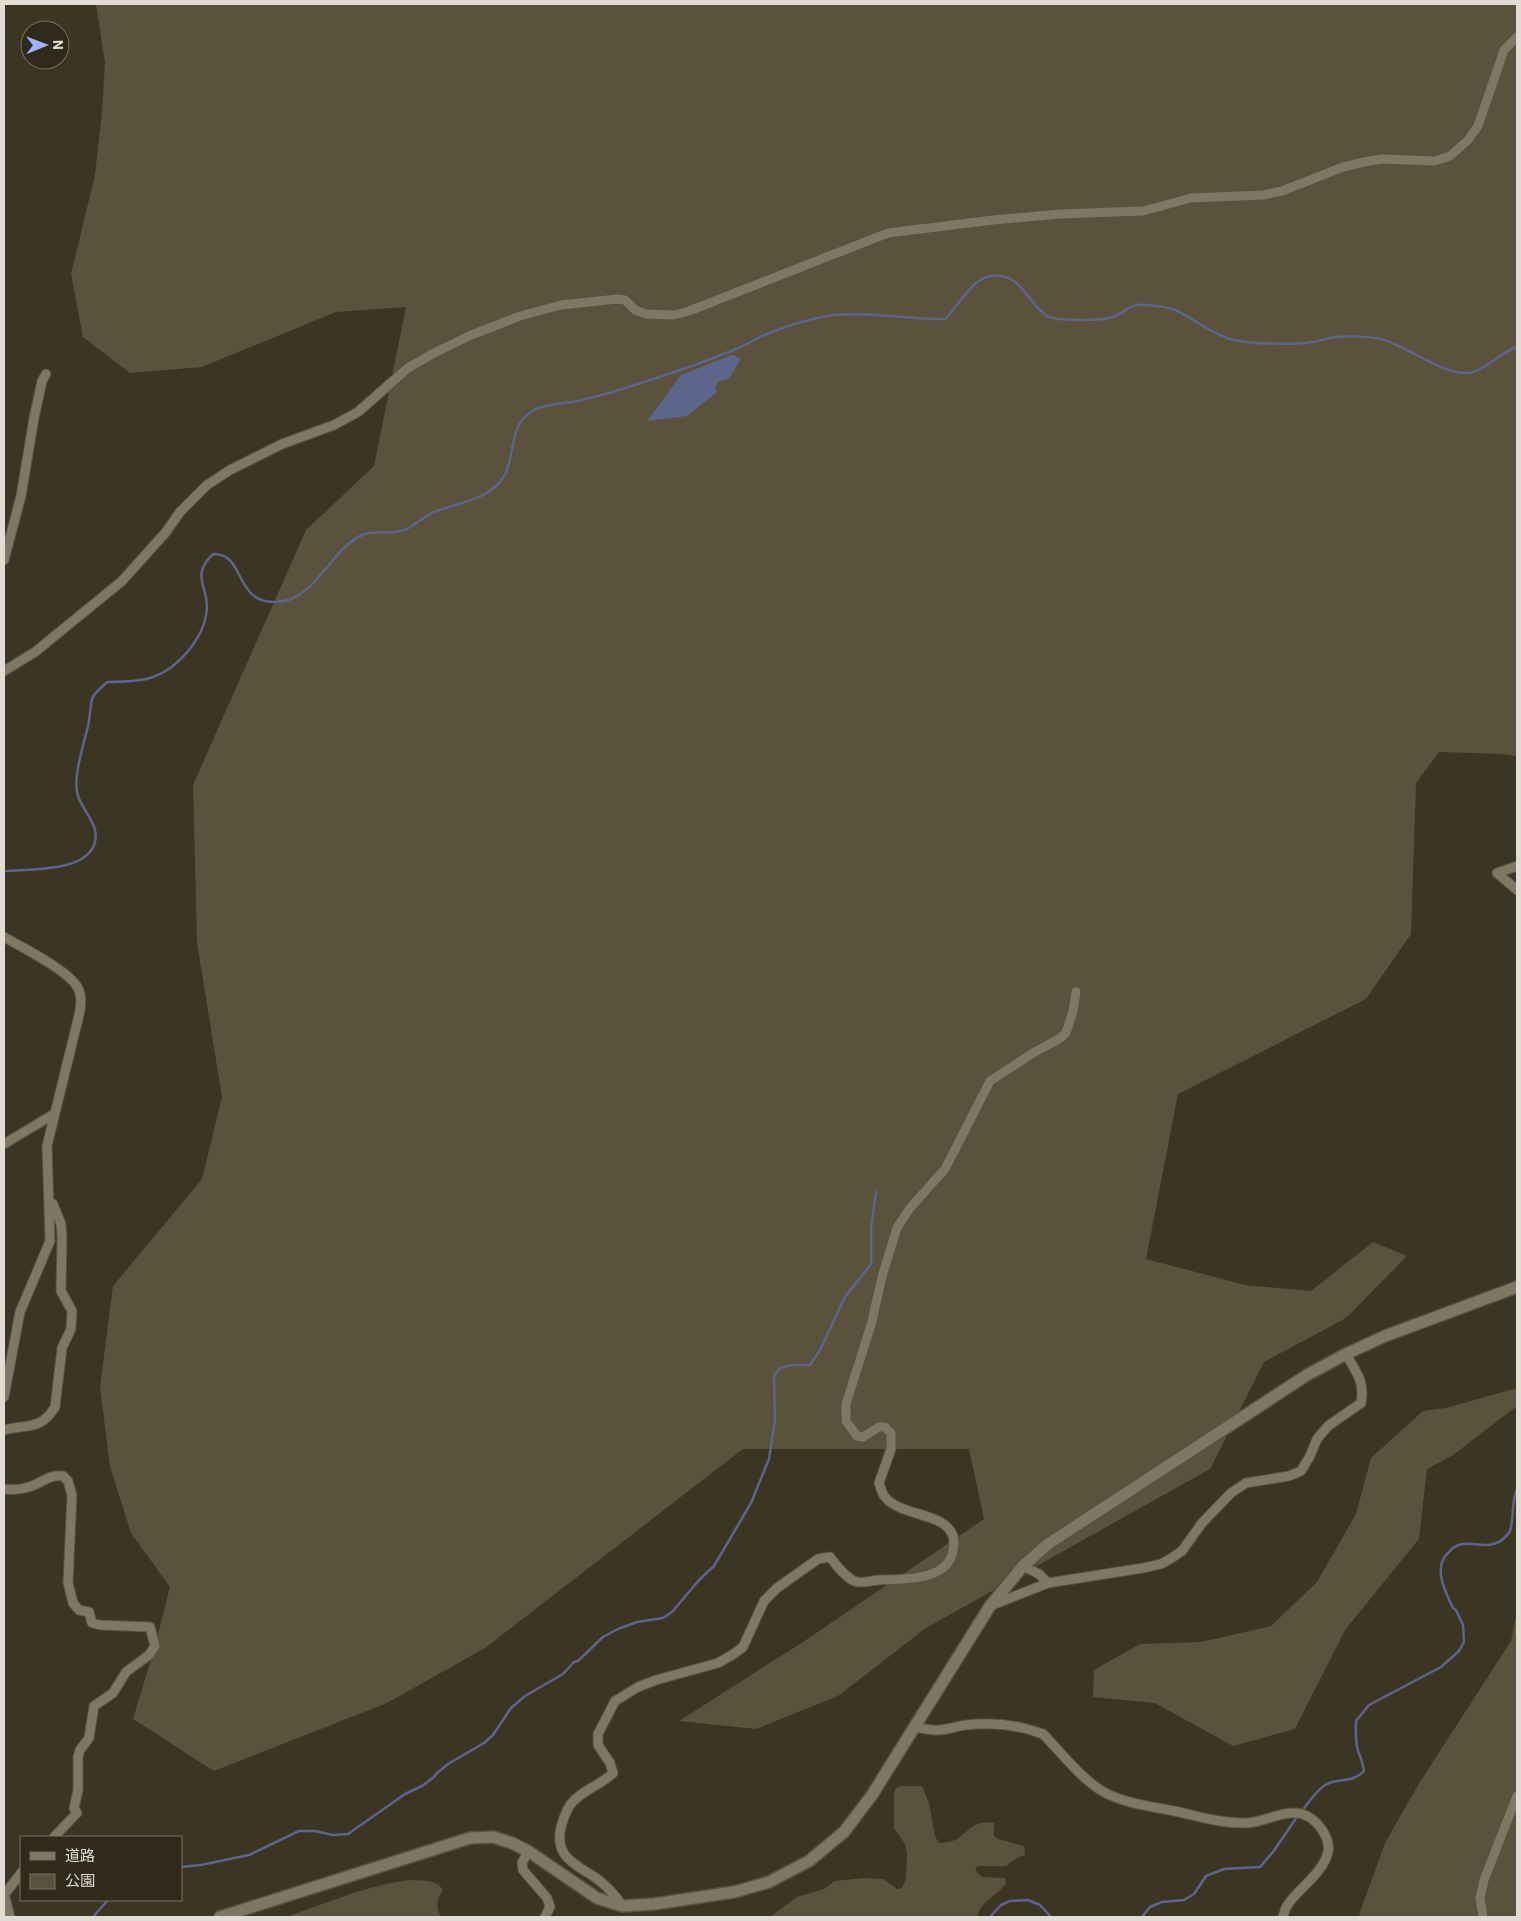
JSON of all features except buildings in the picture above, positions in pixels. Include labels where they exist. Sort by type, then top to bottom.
[{"type":"street","points":[[4,671],[35,652],[122,581],[166,532],[180,512],[207,485],[230,470],[282,444],[334,425],[358,412],[408,368],[469,336],[520,316],[561,306],[613,299],[625,300],[635,310],[646,314],[682,313],[888,234],[1003,219],[1060,214],[1143,211],[1191,198],[1263,195],[1282,191],[1343,167],[1364,162],[1382,159],[1435,161],[1450,156],[1468,140],[1478,126],[1504,50],[1517,37]]},
{"type":"street","points":[[4,560],[21,496],[34,418],[42,381],[46,374]]},
{"type":"street","points":[[1517,866],[1497,874],[1517,890]]},
{"type":"street","points":[[4,937],[56,968],[76,984],[82,997],[47,1146],[50,1241],[20,1312],[4,1397]]},
{"type":"street","points":[[622,1906],[614,1893],[596,1878],[574,1866],[563,1854],[559,1837],[563,1821],[570,1806],[582,1793],[607,1779],[613,1773],[610,1763],[598,1746],[598,1734],[615,1702],[638,1687],[656,1680],[718,1663],[732,1655],[743,1647],[764,1601],[777,1588],[818,1559],[830,1557],[841,1570],[856,1582],[908,1579],[938,1572],[949,1563],[953,1553],[954,1538],[950,1530],[943,1523],[911,1513],[885,1497],[879,1483],[892,1449],[891,1433],[885,1427],[879,1427],[863,1437],[857,1436],[846,1421],[846,1404],[871,1325],[882,1273],[897,1228],[910,1208],[944,1169],[990,1081],[1032,1053],[1059,1039],[1066,1032],[1073,1011],[1076,992]]},
{"type":"street","points":[[4,1144],[54,1114]]},
{"type":"street","points":[[4,1430],[31,1427],[44,1421],[51,1414],[55,1407],[62,1348],[71,1329],[72,1311],[61,1291],[62,1237],[60,1224],[48,1195]]},
{"type":"street","points":[[220,1917],[470,1838],[493,1837],[512,1843],[528,1851],[597,1898],[622,1906],[654,1904],[734,1892],[768,1882],[809,1861],[844,1832],[872,1795],[916,1727],[990,1606],[1023,1566],[1048,1544],[1307,1375],[1385,1336],[1517,1287]]},
{"type":"street","points":[[990,1606],[1048,1583],[1161,1564],[1182,1551],[1202,1523],[1231,1493],[1246,1483],[1289,1476],[1301,1471],[1310,1456],[1316,1439],[1328,1426],[1361,1403],[1363,1390],[1359,1376],[1346,1354]]},
{"type":"street","points":[[4,1489],[28,1488],[53,1474],[63,1476],[68,1481],[72,1494],[68,1583],[73,1603],[79,1610],[89,1612],[92,1623],[150,1627],[155,1641],[155,1646],[149,1656],[126,1672],[113,1693],[94,1706],[89,1738],[80,1750],[78,1757],[78,1790],[74,1808],[77,1813],[55,1836]]},
{"type":"street","points":[[1023,1566],[1039,1574],[1048,1583]]},
{"type":"street","points":[[916,1727],[936,1730],[983,1724],[1021,1727],[1035,1731],[1043,1734],[1085,1779],[1098,1789],[1115,1797],[1213,1820],[1250,1824],[1286,1814],[1304,1815],[1320,1826],[1326,1840],[1328,1852],[1322,1865],[1286,1906],[1283,1917]]},
{"type":"street","points":[[1483,1917],[1480,1898],[1484,1880],[1517,1796]]},
{"type":"street","points":[[528,1851],[522,1864],[523,1870],[547,1898],[550,1908],[545,1917]]},
{"type":"street","points":[[10,1917],[4,1895],[20,1873]]},
{"type":"green space","points":[[96,4],[1517,4],[1517,756],[1439,752],[1416,783],[1411,934],[1366,999],[1178,1094],[1146,1259],[1245,1285],[1311,1291],[1373,1242],[1407,1256],[1346,1318],[1264,1362],[1210,1469],[926,1628],[838,1696],[756,1729],[679,1721],[803,1642],[984,1519],[969,1449],[743,1449],[485,1648],[387,1703],[214,1771],[133,1719],[170,1587],[131,1533],[110,1467],[100,1387],[113,1286],[202,1179],[222,1097],[197,943],[193,785],[306,530],[374,466],[406,307],[336,312],[202,367],[130,373],[83,337],[71,274],[95,175],[102,112],[105,62]]},
{"type":"green space","points":[[1517,1388],[1517,1406],[1453,1455],[1427,1469],[1419,1539],[1345,1630],[1295,1729],[1233,1746],[1155,1703],[1093,1697],[1094,1670],[1140,1644],[1201,1642],[1271,1626],[1317,1582],[1356,1514],[1371,1458],[1423,1411],[1446,1408]]},
{"type":"green space","points":[[1517,1611],[1517,1917],[1360,1917],[1359,1915],[1385,1843],[1418,1785],[1511,1641]]},
{"type":"green space","points":[[900,1786],[922,1786],[929,1803],[935,1836],[939,1843],[955,1840],[972,1827],[987,1822],[994,1823],[994,1836],[998,1839],[1024,1846],[1025,1855],[1006,1866],[978,1866],[975,1870],[982,1877],[1005,1878],[1006,1883],[986,1902],[977,1917],[770,1917],[797,1897],[824,1889],[835,1881],[864,1878],[883,1879],[897,1889],[902,1888],[906,1879],[907,1854],[905,1844],[894,1828],[894,1792]]},
{"type":"green space","points":[[411,1880],[429,1881],[440,1886],[443,1890],[437,1906],[441,1917],[286,1917],[363,1890],[394,1882]]},
{"type":"water","points":[[732,355],[741,358],[729,379],[719,381],[715,387],[717,392],[687,416],[647,421],[681,375]]},
{"type":"waterway","points":[[4,871],[62,866],[77,861],[88,854],[94,844],[95,830],[78,796],[76,780],[89,723],[92,699],[96,692],[107,682],[142,680],[163,673],[189,650],[202,629],[205,618],[207,607],[201,574],[206,561],[213,554],[224,556],[232,562],[248,590],[256,597],[267,602],[284,601],[295,597],[306,590],[342,550],[362,535],[405,530],[434,512],[483,495],[497,485],[508,467],[518,426],[524,417],[538,408],[586,399],[657,378],[721,355],[775,331],[817,318],[833,315],[861,314],[945,319],[972,287],[984,278],[991,276],[1000,276],[1014,281],[1048,317],[1091,320],[1113,317],[1135,305],[1156,306],[1173,309],[1225,338],[1233,340],[1285,344],[1313,342],[1335,337],[1373,338],[1393,343],[1454,372],[1464,373],[1478,370],[1517,347]]},
{"type":"waterway","points":[[182,1867],[249,1855],[299,1831],[315,1831],[333,1835],[348,1834],[405,1794],[422,1786],[448,1764],[484,1743],[493,1735],[511,1708],[525,1696],[563,1674],[603,1637],[637,1622],[663,1618],[672,1612],[699,1580],[714,1566],[751,1503],[769,1459],[775,1420],[774,1376],[780,1368],[791,1365],[810,1365],[820,1350],[845,1297],[871,1264],[871,1228],[876,1192]]},
{"type":"waterway","points":[[1302,1811],[1323,1786],[1332,1782],[1351,1779],[1364,1771],[1356,1744],[1356,1721],[1369,1705],[1441,1667],[1459,1651],[1464,1642],[1463,1625],[1444,1587],[1441,1565],[1444,1558],[1458,1545],[1488,1545],[1503,1539],[1511,1527],[1517,1489]]},
{"type":"waterway","points":[[1142,1917],[1150,1907],[1162,1902],[1184,1900],[1194,1894],[1206,1876],[1224,1869],[1260,1867],[1273,1852],[1297,1817]]},
{"type":"waterway","points":[[990,1917],[1001,1905],[1010,1901],[1028,1900],[1040,1905],[1051,1917]]},
{"type":"waterway","points":[[93,1917],[107,1901]]}]
